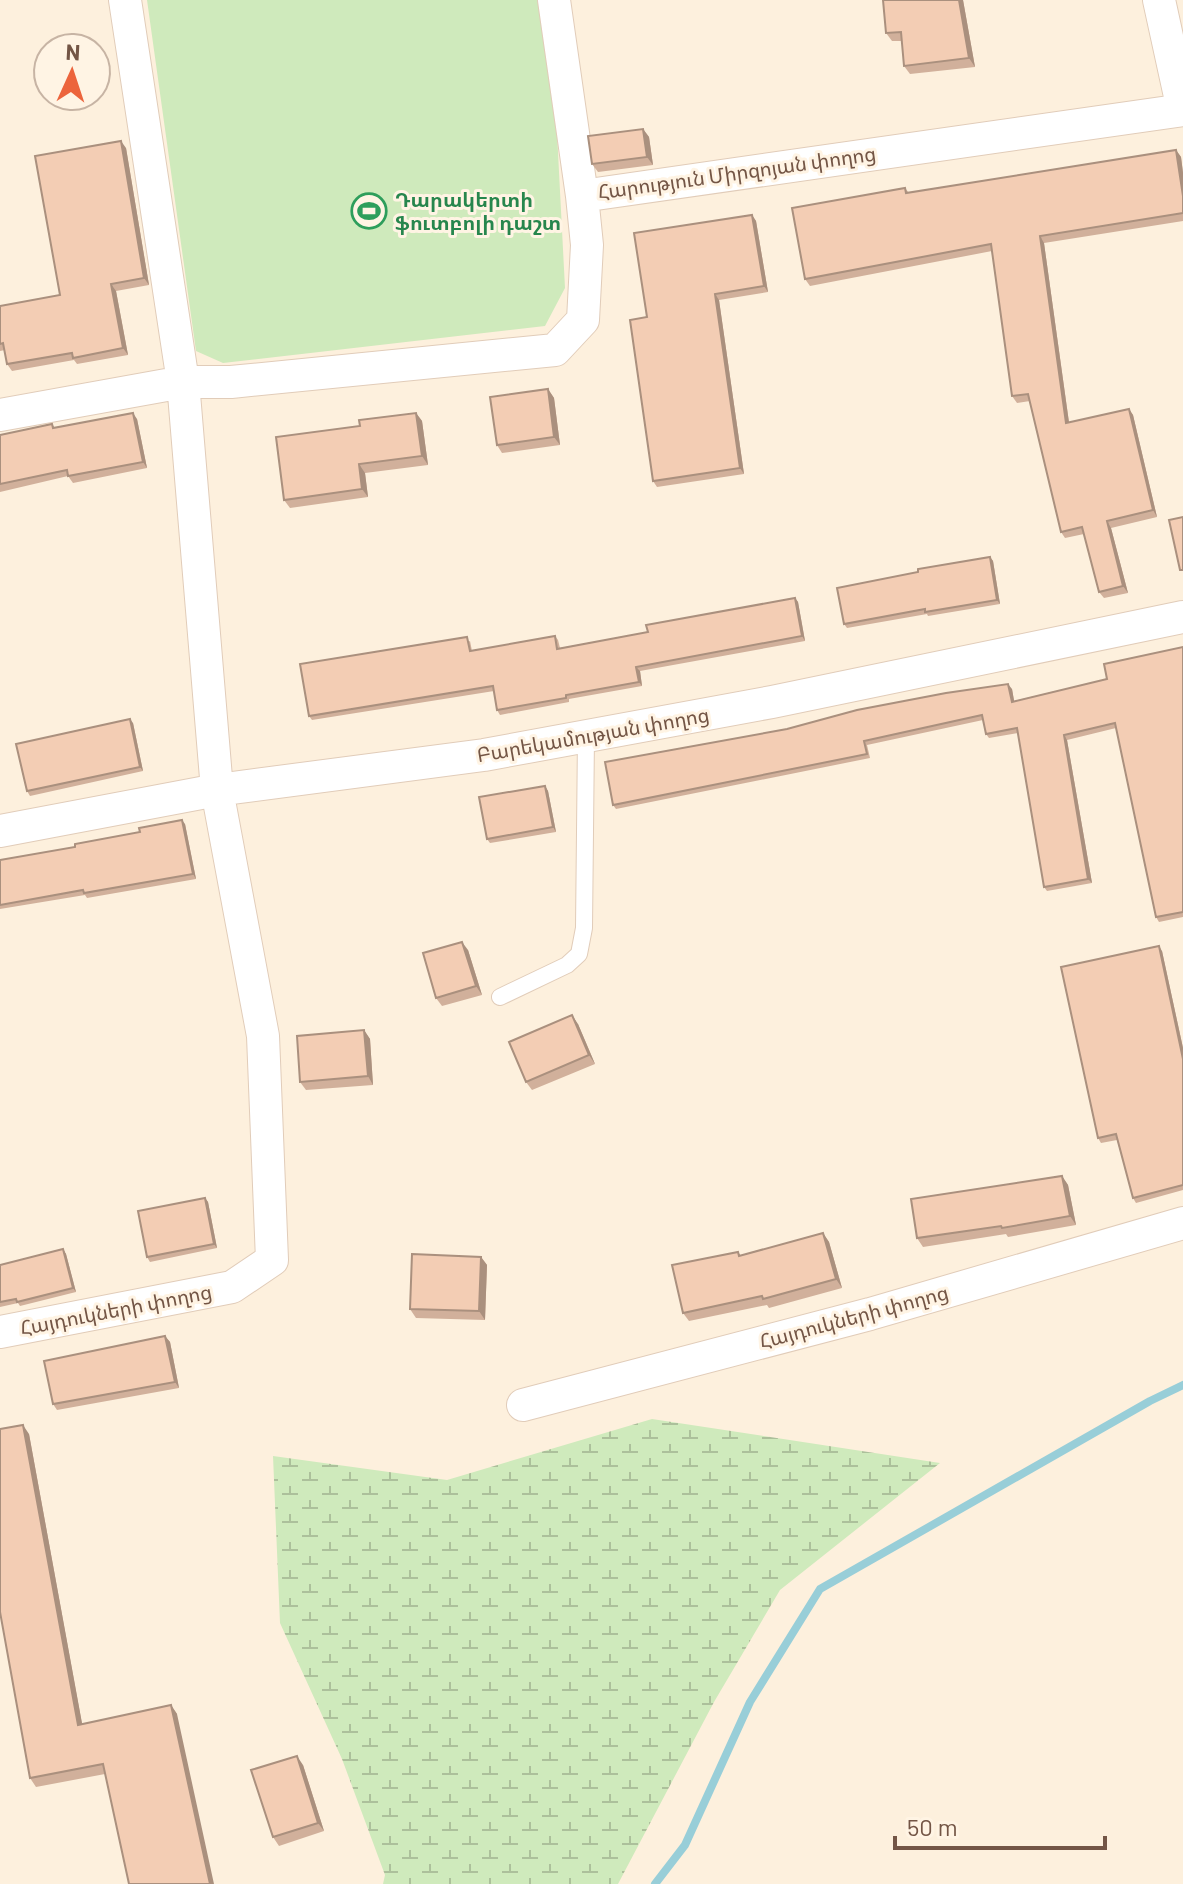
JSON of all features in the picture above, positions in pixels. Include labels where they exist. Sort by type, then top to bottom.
[{"type":"street","points":[[125,0],[183,382],[217,790]]},
{"type":"street","points":[[554,0],[582,196]]},
{"type":"street","points":[[1159,0],[1183,110]]},
{"type":"street","name":"Հարություն Միրզոյան փողոց","points":[[0,415],[183,382],[231,382],[555,350],[583,320],[587,245],[582,196],[1183,110]]},
{"type":"street","name":"Բարեկամության փողոց","points":[[0,831],[217,790],[484,755],[772,702],[1183,617]]},
{"type":"street","name":"Հայդուկների փողոց","points":[[0,1332],[232,1287],[272,1260],[263,1036],[217,790]]},
{"type":"street","name":"Հայդուկների փողոց","points":[[523,1405],[870,1314],[1183,1223]]},
{"type":"lane","points":[[500,997],[567,965],[579,954],[584,928],[586,736]]},
{"type":"green space","name":"Դարակերտի ֆուտբոլի դաշտ","points":[[147,0],[569,0],[557,133],[565,288],[545,326],[223,363],[196,351]]},
{"type":"green space","points":[[652,1419],[940,1463],[780,1590],[714,1702],[618,1884],[383,1884],[385,1875],[342,1759],[280,1623],[273,1456],[447,1480]]},
{"type":"building","points":[[883,0],[959,0],[969,58],[904,66],[901,32],[886,33]]},
{"type":"building","points":[[643,129],[647,157],[592,164],[588,136]]},
{"type":"building","points":[[121,141],[144,278],[111,284],[123,348],[73,358],[72,353],[7,364],[3,343],[0,344],[0,306],[60,295],[35,156]]},
{"type":"building","points":[[1176,150],[1183,213],[1040,236],[1066,423],[1129,409],[1153,510],[1107,521],[1123,586],[1099,592],[1082,527],[1061,532],[1028,394],[1012,396],[991,244],[805,279],[792,208],[905,188],[906,193]]},
{"type":"building","points":[[752,215],[764,286],[715,294],[740,468],[653,481],[630,320],[647,317],[634,233]]},
{"type":"building","points":[[548,389],[554,437],[497,445],[490,397]]},
{"type":"building","points":[[133,413],[143,462],[68,476],[67,470],[0,484],[0,435]]},
{"type":"building","points":[[416,413],[422,456],[359,464],[362,489],[284,500],[276,437],[360,426],[359,420]]},
{"type":"building","points":[[1183,517],[1183,570],[1180,570],[1169,520]]},
{"type":"building","points":[[990,557],[997,600],[844,624],[837,588],[918,572],[918,569]]},
{"type":"building","points":[[795,598],[802,636],[636,667],[639,682],[497,710],[493,686],[309,716],[300,664],[467,637],[470,651],[555,636],[557,649],[648,632],[646,625]]},
{"type":"building","points":[[1183,647],[1183,912],[1156,917],[1115,723],[1064,735],[1088,879],[1044,887],[1017,728],[986,734],[982,715],[864,741],[867,754],[613,805],[605,762],[787,729],[857,710],[946,693],[1008,684],[1012,702],[1107,679],[1104,664]]},
{"type":"building","points":[[130,719],[140,767],[27,791],[16,744]]},
{"type":"building","points":[[545,786],[553,827],[487,839],[479,797]]},
{"type":"building","points":[[182,820],[193,874],[0,905],[0,860],[75,847],[75,844],[140,832],[139,828]]},
{"type":"building","points":[[462,942],[476,986],[436,998],[423,953]]},
{"type":"building","points":[[1159,946],[1183,1059],[1183,1185],[1133,1198],[1116,1134],[1098,1138],[1061,967]]},
{"type":"building","points":[[572,1015],[589,1055],[526,1082],[509,1042]]},
{"type":"building","points":[[364,1030],[368,1076],[300,1082],[297,1036]]},
{"type":"building","points":[[1062,1176],[1070,1216],[917,1238],[911,1199]]},
{"type":"building","points":[[205,1198],[214,1244],[147,1257],[138,1211]]},
{"type":"building","points":[[823,1233],[836,1279],[763,1299],[762,1296],[683,1313],[672,1265],[738,1252],[739,1256]]},
{"type":"building","points":[[63,1249],[73,1288],[17,1302],[16,1299],[0,1302],[0,1265]]},
{"type":"building","points":[[412,1254],[481,1257],[479,1311],[410,1309]]},
{"type":"building","points":[[165,1336],[175,1382],[53,1404],[44,1361]]},
{"type":"building","points":[[23,1425],[78,1725],[171,1705],[210,1884],[129,1884],[103,1764],[30,1778],[0,1612],[0,1429]]},
{"type":"building","points":[[297,1756],[318,1823],[273,1837],[251,1770]]},
{"type":"waterway","points":[[655,1884],[685,1845],[750,1702],[820,1589],[1183,1385]]},
{"type":"place","name":"Դարակերտի ֆուտբոլի դաշտ","points":[[369,211]]}]
